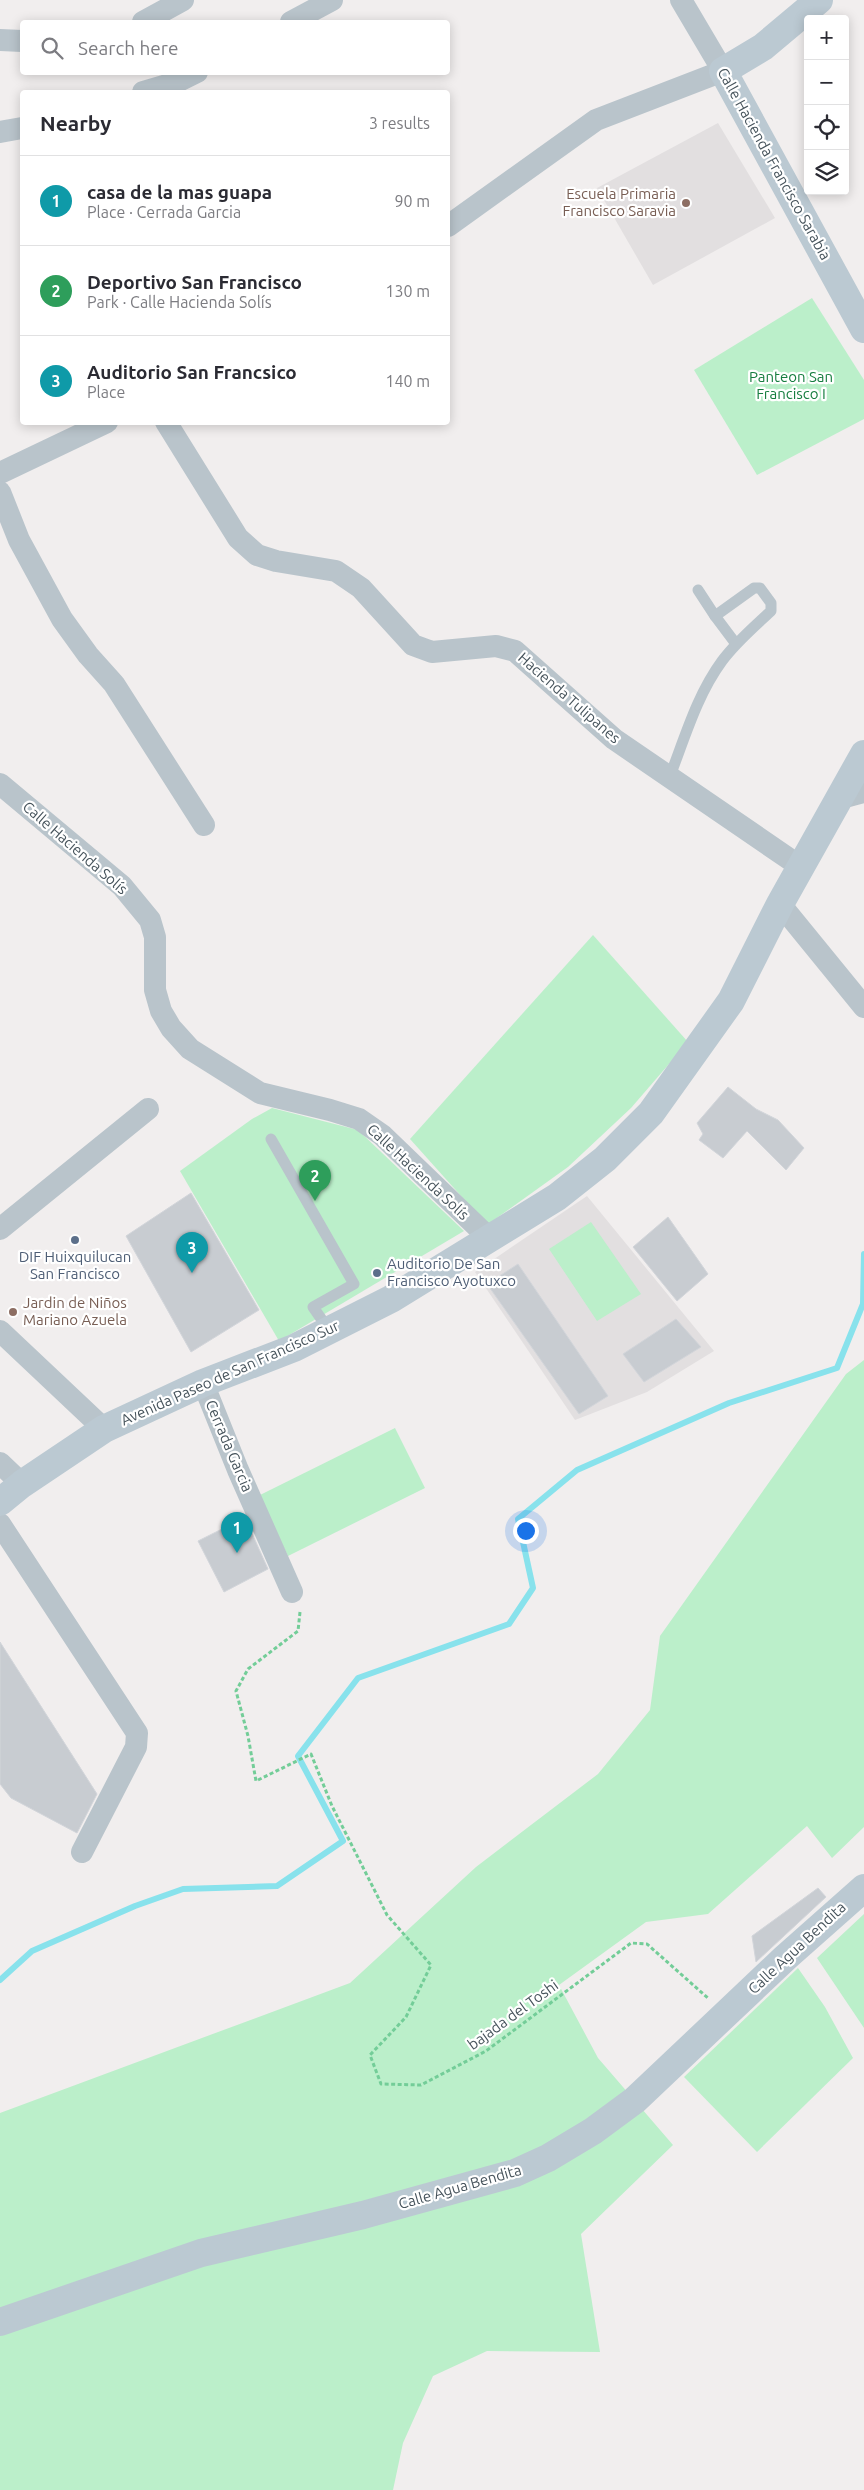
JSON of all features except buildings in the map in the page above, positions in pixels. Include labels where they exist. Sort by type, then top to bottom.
[{"type":"main road","points":[[723,71],[763,47],[819,0]]},
{"type":"main road","name":"Calle Hacienda Francisco Sarabia","points":[[723,71],[856,294],[864,328]]},
{"type":"main road","points":[[780,904],[800,866],[852,795],[864,754]]},
{"type":"main road","name":"Avenida Paseo de San Francisco Sur","points":[[0,1502],[22,1484],[104,1429],[203,1383],[294,1348],[391,1299],[564,1192],[605,1158],[650,1113],[732,1001],[780,904]]},
{"type":"main road","name":"Calle Agua Bendita","points":[[0,2322],[202,2253],[363,2215],[515,2173],[548,2158],[593,2131],[635,2100],[785,1958],[864,1888]]},
{"type":"street","points":[[146,20],[183,0]]},
{"type":"street","points":[[295,20],[332,0]]},
{"type":"street","name":"Calle Hacienda Francisco Sarabia","points":[[681,0],[723,71]]},
{"type":"street","points":[[0,40],[20,41]]},
{"type":"street","points":[[450,225],[596,120],[723,71]]},
{"type":"street","points":[[151,90],[177,82],[191,75]]},
{"type":"street","points":[[0,132],[20,128]]},
{"type":"street","points":[[0,473],[101,425]]},
{"type":"street","name":"Hacienda Tulipanes","points":[[168,425],[238,538],[257,555],[276,561],[336,570],[360,588],[413,645],[432,652],[496,646],[515,651],[614,740],[670,776],[800,866]]},
{"type":"street","points":[[0,492],[19,540],[62,619],[88,656],[114,684],[204,825]]},
{"type":"street","name":"Calle Hacienda Solís","points":[[0,784],[122,886],[150,920],[155,937],[155,990],[161,1011],[170,1028],[190,1049],[260,1093],[359,1119],[382,1135],[490,1239]]},
{"type":"street","points":[[780,904],[864,1007]]},
{"type":"street","points":[[0,1229],[148,1109]]},
{"type":"street","points":[[0,1331],[104,1429]]},
{"type":"street","name":"Cerrada Garcia","points":[[203,1383],[238,1470],[292,1592]]},
{"type":"street","points":[[0,1463],[22,1484]]},
{"type":"street","points":[[0,1524],[137,1733],[136,1747],[82,1852]]},
{"type":"lane","points":[[670,776],[702,693],[736,644],[771,611],[771,603],[760,588],[754,588],[715,616]]},
{"type":"lane","points":[[698,590],[736,644]]},
{"type":"lane","points":[[272,1139],[354,1284],[313,1307],[329,1330]]},
{"type":"path","name":"bajada del Toshi","points":[[292,1592],[300,1612],[298,1631],[248,1669],[236,1691],[248,1736],[256,1780],[312,1754],[332,1806],[387,1915],[431,1965],[406,2017],[370,2055],[380,2084],[421,2085],[486,2051],[631,1943],[647,1944],[713,2003]]},
{"type":"shaded area","name":"Escuela Primaria Francisco Saravia","points":[[718,123],[775,218],[653,285],[597,188]]},
{"type":"shaded area","points":[[587,1196],[714,1351],[647,1392],[575,1420],[475,1272]]},
{"type":"green space","name":"Panteon San Francisco I","points":[[812,298],[864,380],[864,419],[757,475],[694,370]]},
{"type":"green space","points":[[593,935],[688,1042],[631,1108],[568,1167],[487,1225],[410,1139]]},
{"type":"green space","points":[[272,1108],[358,1130],[464,1231],[279,1341],[180,1171],[252,1119]]},
{"type":"green space","points":[[591,1222],[641,1294],[597,1321],[549,1249]]},
{"type":"green space","points":[[864,1360],[864,1827],[832,1858],[807,1826],[708,1914],[646,1922],[559,1985],[598,2058],[673,2145],[581,2234],[600,2352],[487,2351],[433,2376],[403,2443],[393,2490],[0,2490],[0,2113],[350,1983],[476,1867],[598,1774],[650,1710],[660,1636],[846,1374]]},
{"type":"green space","points":[[395,1428],[425,1488],[288,1556],[258,1496]]},
{"type":"green space","points":[[864,1914],[864,2028],[817,1958]]},
{"type":"green space","points":[[798,1968],[825,2007],[853,2058],[757,2152],[684,2077]]},
{"type":"waterway","points":[[0,1980],[32,1951],[135,1906],[183,1889],[277,1886],[343,1841],[298,1756],[358,1678],[509,1624],[533,1588],[518,1519],[577,1470],[729,1403],[837,1368],[863,1304],[864,1254]]},
{"type":"place","name":"Escuela Primaria Francisco Saravia","points":[[686,203]]},
{"type":"place","name":"Deportivo San Francisco","points":[[315,1201]]},
{"type":"place","name":"DIF Huixquilucan San Francisco","points":[[75,1240]]},
{"type":"place","name":"Auditorio San Francsico","points":[[192,1273]]},
{"type":"place","name":"Auditorio De San Francisco Ayotuxco","points":[[377,1273]]},
{"type":"place","name":"Jardin de Niños Mariano Azuela","points":[[13,1312]]},
{"type":"place","name":"casa de la mas guapa","points":[[237,1553]]}]
